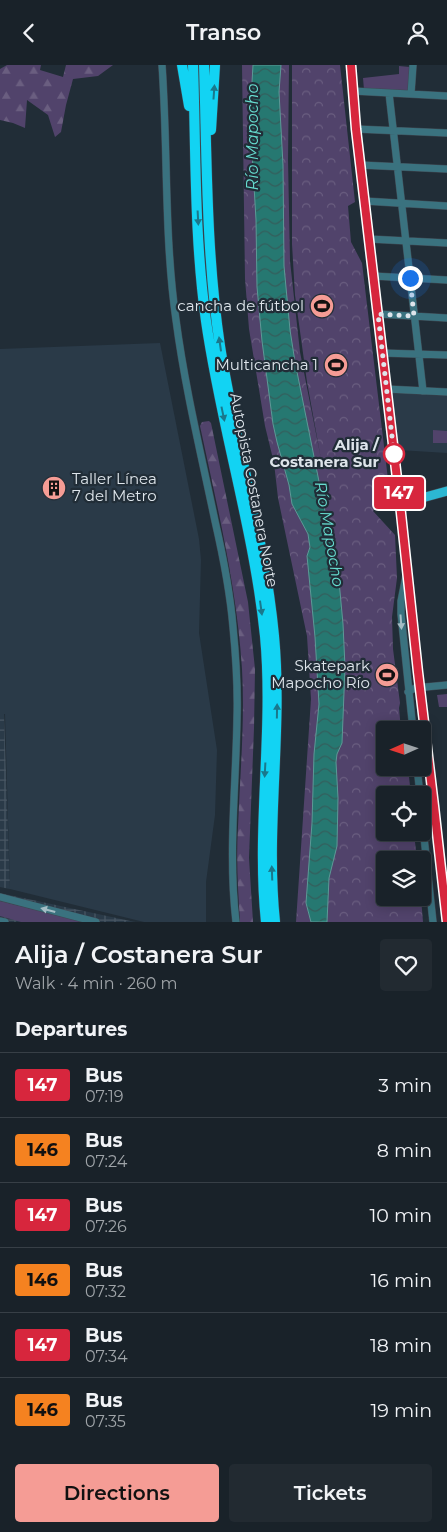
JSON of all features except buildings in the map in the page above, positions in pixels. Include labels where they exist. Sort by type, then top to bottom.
[{"type":"highway","points":[[182,65],[196,169]]},
{"type":"highway","name":"Autopista Costanera Norte","points":[[193,65],[199,255],[206,320],[217,385],[253,557],[265,638],[267,687],[262,885],[266,922]]},
{"type":"highway","name":"Autopista Costanera Norte","points":[[204,65],[209,253],[213,295],[220,348],[268,585],[274,637],[277,712],[271,871],[275,922]]},
{"type":"highway","points":[[206,175],[209,157],[215,65]]},
{"type":"main road","points":[[351,65],[364,201],[400,504],[447,491]]},
{"type":"street","points":[[160,65],[163,84],[167,222],[176,319],[186,382],[222,551],[233,625],[237,719],[232,859],[236,922]]},
{"type":"street","points":[[411,94],[413,65]]},
{"type":"street","points":[[352,91],[447,96]]},
{"type":"street","points":[[389,93],[423,391]]},
{"type":"street","points":[[356,129],[447,133]]},
{"type":"street","points":[[360,165],[447,169]]},
{"type":"street","points":[[364,201],[447,206]]},
{"type":"street","points":[[369,239],[447,243]]},
{"type":"street","points":[[373,275],[447,280]]},
{"type":"street","points":[[378,314],[447,318]]},
{"type":"street","points":[[382,353],[447,355]]},
{"type":"street","points":[[386,389],[447,392]]},
{"type":"street","points":[[400,504],[447,922]]},
{"type":"street","points":[[407,569],[401,601],[401,614],[412,721]]},
{"type":"street","points":[[408,692],[420,687],[447,685]]},
{"type":"street","points":[[431,822],[436,823]]},
{"type":"street","points":[[425,841],[433,922]]},
{"type":"street","points":[[0,897],[96,922]]},
{"type":"street","points":[[0,921],[5,922]]},
{"type":"shaded area","points":[[160,343],[199,539],[201,560],[199,633],[217,750],[215,815],[206,882],[206,922],[144,922],[10,889],[5,714],[0,714],[0,349]]},
{"type":"shaded area","points":[[391,393],[447,396],[447,453],[399,450]]},
{"type":"shaded area","points":[[0,714],[4,714],[10,889],[0,887]]},
{"type":"shaded area","points":[[0,893],[135,922],[0,922]]},
{"type":"green space","points":[[7,65],[41,65],[40,70],[63,77],[66,65],[113,65],[98,76],[73,79],[61,132],[55,137],[48,115],[27,100],[25,128],[0,120],[0,69]]},
{"type":"green space","points":[[242,65],[289,65],[290,261],[300,352],[321,459],[307,382],[295,295],[292,244],[292,65],[340,65],[355,202],[348,206],[351,242],[362,263],[390,496],[373,511],[395,535],[397,578],[392,617],[393,649],[400,703],[400,721],[376,721],[376,776],[409,776],[410,786],[376,786],[376,841],[415,841],[416,851],[376,851],[376,906],[422,906],[423,922],[296,922],[311,699],[307,636],[278,498],[274,463],[265,426],[249,329],[245,279]]},
{"type":"green space","points":[[399,66],[410,67],[408,91],[364,90],[363,78],[399,74]]},
{"type":"green space","points":[[209,421],[211,423],[248,602],[255,669],[249,858],[253,922],[240,922],[237,851],[243,728],[242,669],[231,577],[200,426],[202,422]]},
{"type":"green space","points":[[433,430],[447,431],[447,443],[433,443]]},
{"type":"green space","points":[[447,694],[447,707],[439,707],[437,695]]},
{"type":"green space","points":[[0,901],[84,922],[21,922],[0,916]]},
{"type":"water","name":"Río Mapocho","points":[[253,65],[281,65],[279,92],[283,165],[284,266],[290,330],[339,581],[343,624],[345,667],[342,743],[336,762],[338,798],[337,846],[329,878],[327,922],[311,922],[306,903],[312,823],[314,754],[319,704],[307,556],[310,547],[308,534],[292,504],[289,485],[277,442],[262,341],[257,287],[256,220],[250,117]]},
{"type":"bus line","name":"147","points":[[351,65],[356,129],[447,922]]},
{"type":"place","name":"cancha de fútbol","points":[[322,306]]},
{"type":"place","name":"Multicancha 1","points":[[336,365]]},
{"type":"place","name":"Alija / Costanera Sur","points":[[394,454]]},
{"type":"place","name":"Taller Línea 7 del Metro","points":[[54,488]]},
{"type":"place","name":"Skatepark Mapocho Río","points":[[387,675]]},
{"type":"route","points":[[394,454],[378,314],[414,316],[410,278]]}]
